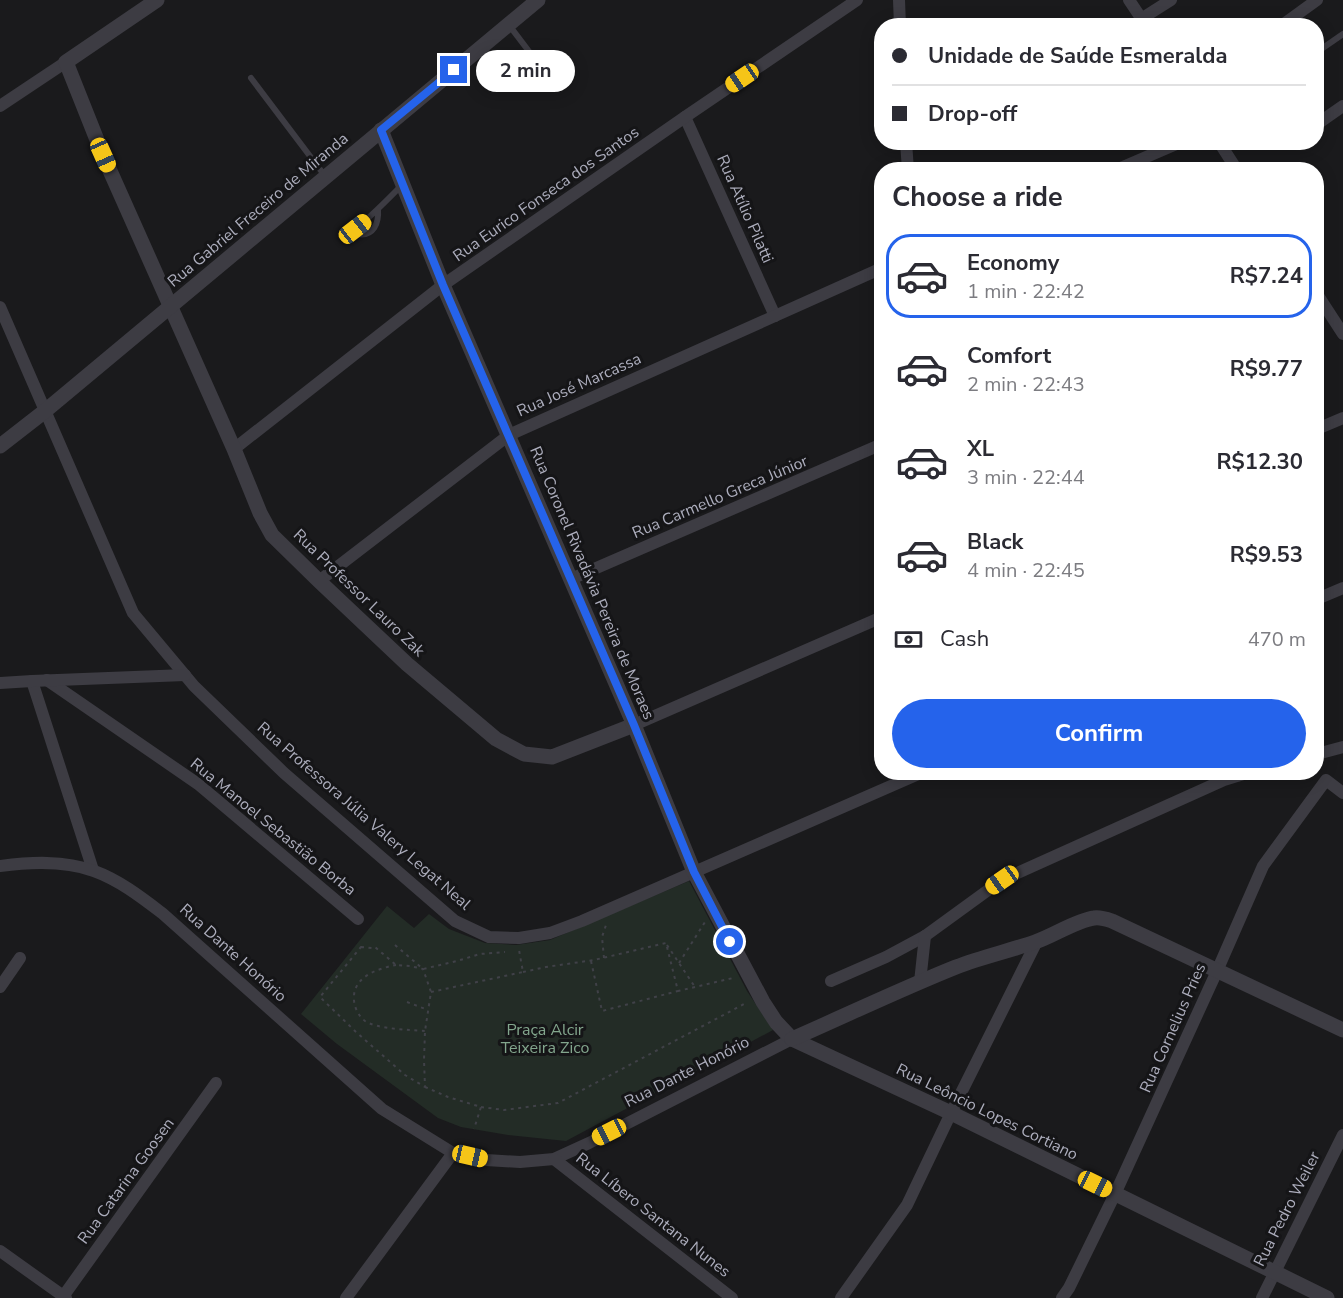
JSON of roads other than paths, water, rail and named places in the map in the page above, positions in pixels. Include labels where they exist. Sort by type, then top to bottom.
[{"type":"street","points":[[0,106],[157,0]]},
{"type":"street","name":"Rua Gabriel Freceiro de Miranda","points":[[0,445],[45,411],[537,0]]},
{"type":"street","name":"Rua Eurico Fonseca dos Santos","points":[[234,449],[443,285],[857,0]]},
{"type":"street","points":[[899,0],[900,18]]},
{"type":"street","points":[[1129,0],[1140,18]]},
{"type":"street","points":[[1148,18],[1171,0]]},
{"type":"street","points":[[1292,18],[1317,0]]},
{"type":"street","name":"Rua Professor Lauro Zak","points":[[66,62],[103,155],[171,305],[260,513],[272,535],[407,664],[496,739],[524,754],[552,757],[634,725],[874,620]]},
{"type":"street","points":[[1324,119],[1343,106]]},
{"type":"street","name":"Rua Atílio Pilatti","points":[[685,117],[775,316]]},
{"type":"street","name":"Rua Coronel Rivadávia Pereira de Moraes","points":[[381,130],[443,285],[634,725],[694,872],[763,1002],[776,1022],[792,1039]]},
{"type":"street","points":[[1135,162],[1162,150]]},
{"type":"street","name":"Rua José Marcassa","points":[[319,581],[508,435],[874,272]]},
{"type":"street","points":[[1324,304],[1341,327]]},
{"type":"street","name":"Rua Professora Júlia Valery Legat Neal","points":[[0,307],[133,613],[194,686],[284,773],[455,921],[489,937],[519,938],[550,933],[905,780]]},
{"type":"street","points":[[1324,426],[1343,418]]},
{"type":"street","name":"Rua Carmello Greca Júnior","points":[[571,579],[874,447]]},
{"type":"street","points":[[1324,596],[1343,588]]},
{"type":"street","points":[[0,683],[185,675]]},
{"type":"street","name":"Rua Manoel Sebastião Borba","points":[[47,680],[198,784],[358,919]]},
{"type":"street","points":[[32,681],[93,870]]},
{"type":"street","points":[[1324,752],[1343,747]]},
{"type":"street","points":[[831,981],[886,957],[925,936],[1002,880],[1224,780]]},
{"type":"street","name":"Rua Cornelius Pries","points":[[1062,1298],[1115,1194],[1263,866],[1326,780],[1343,793]]},
{"type":"street","name":"Rua Dante Honório","points":[[0,866],[37,862],[75,866],[93,870],[136,894],[162,914],[382,1109],[453,1153],[486,1160],[520,1162],[554,1159],[792,1039],[920,978],[1037,941],[1095,917],[1112,921],[1217,971]]},
{"type":"street","points":[[920,978],[925,936]]},
{"type":"street","points":[[841,1298],[908,1205],[1037,941]]},
{"type":"street","points":[[0,987],[21,958]]},
{"type":"street","points":[[1217,971],[1343,1030]]},
{"type":"street","name":"Rua Leôncio Lopes Cortiano","points":[[792,1039],[951,1113],[1327,1298]]},
{"type":"street","name":"Rua Catarina Goosen","points":[[64,1297],[216,1083]]},
{"type":"street","name":"Rua Pedro Weiler","points":[[1262,1298],[1343,1135]]},
{"type":"street","points":[[346,1298],[453,1153]]},
{"type":"street","name":"Rua Líbero Santana Nunes","points":[[554,1159],[732,1298]]},
{"type":"street","points":[[0,1251],[64,1297]]},
{"type":"lane","points":[[509,24],[553,83]]},
{"type":"lane","points":[[1324,47],[1343,34]]},
{"type":"lane","points":[[251,78],[325,177]]},
{"type":"lane","points":[[378,209],[379,218],[371,231],[363,235],[357,234],[355,229],[403,184]]},
{"type":"park label","name":"Praça Alcir Teixeira Zico","points":[[545,1039]]}]
